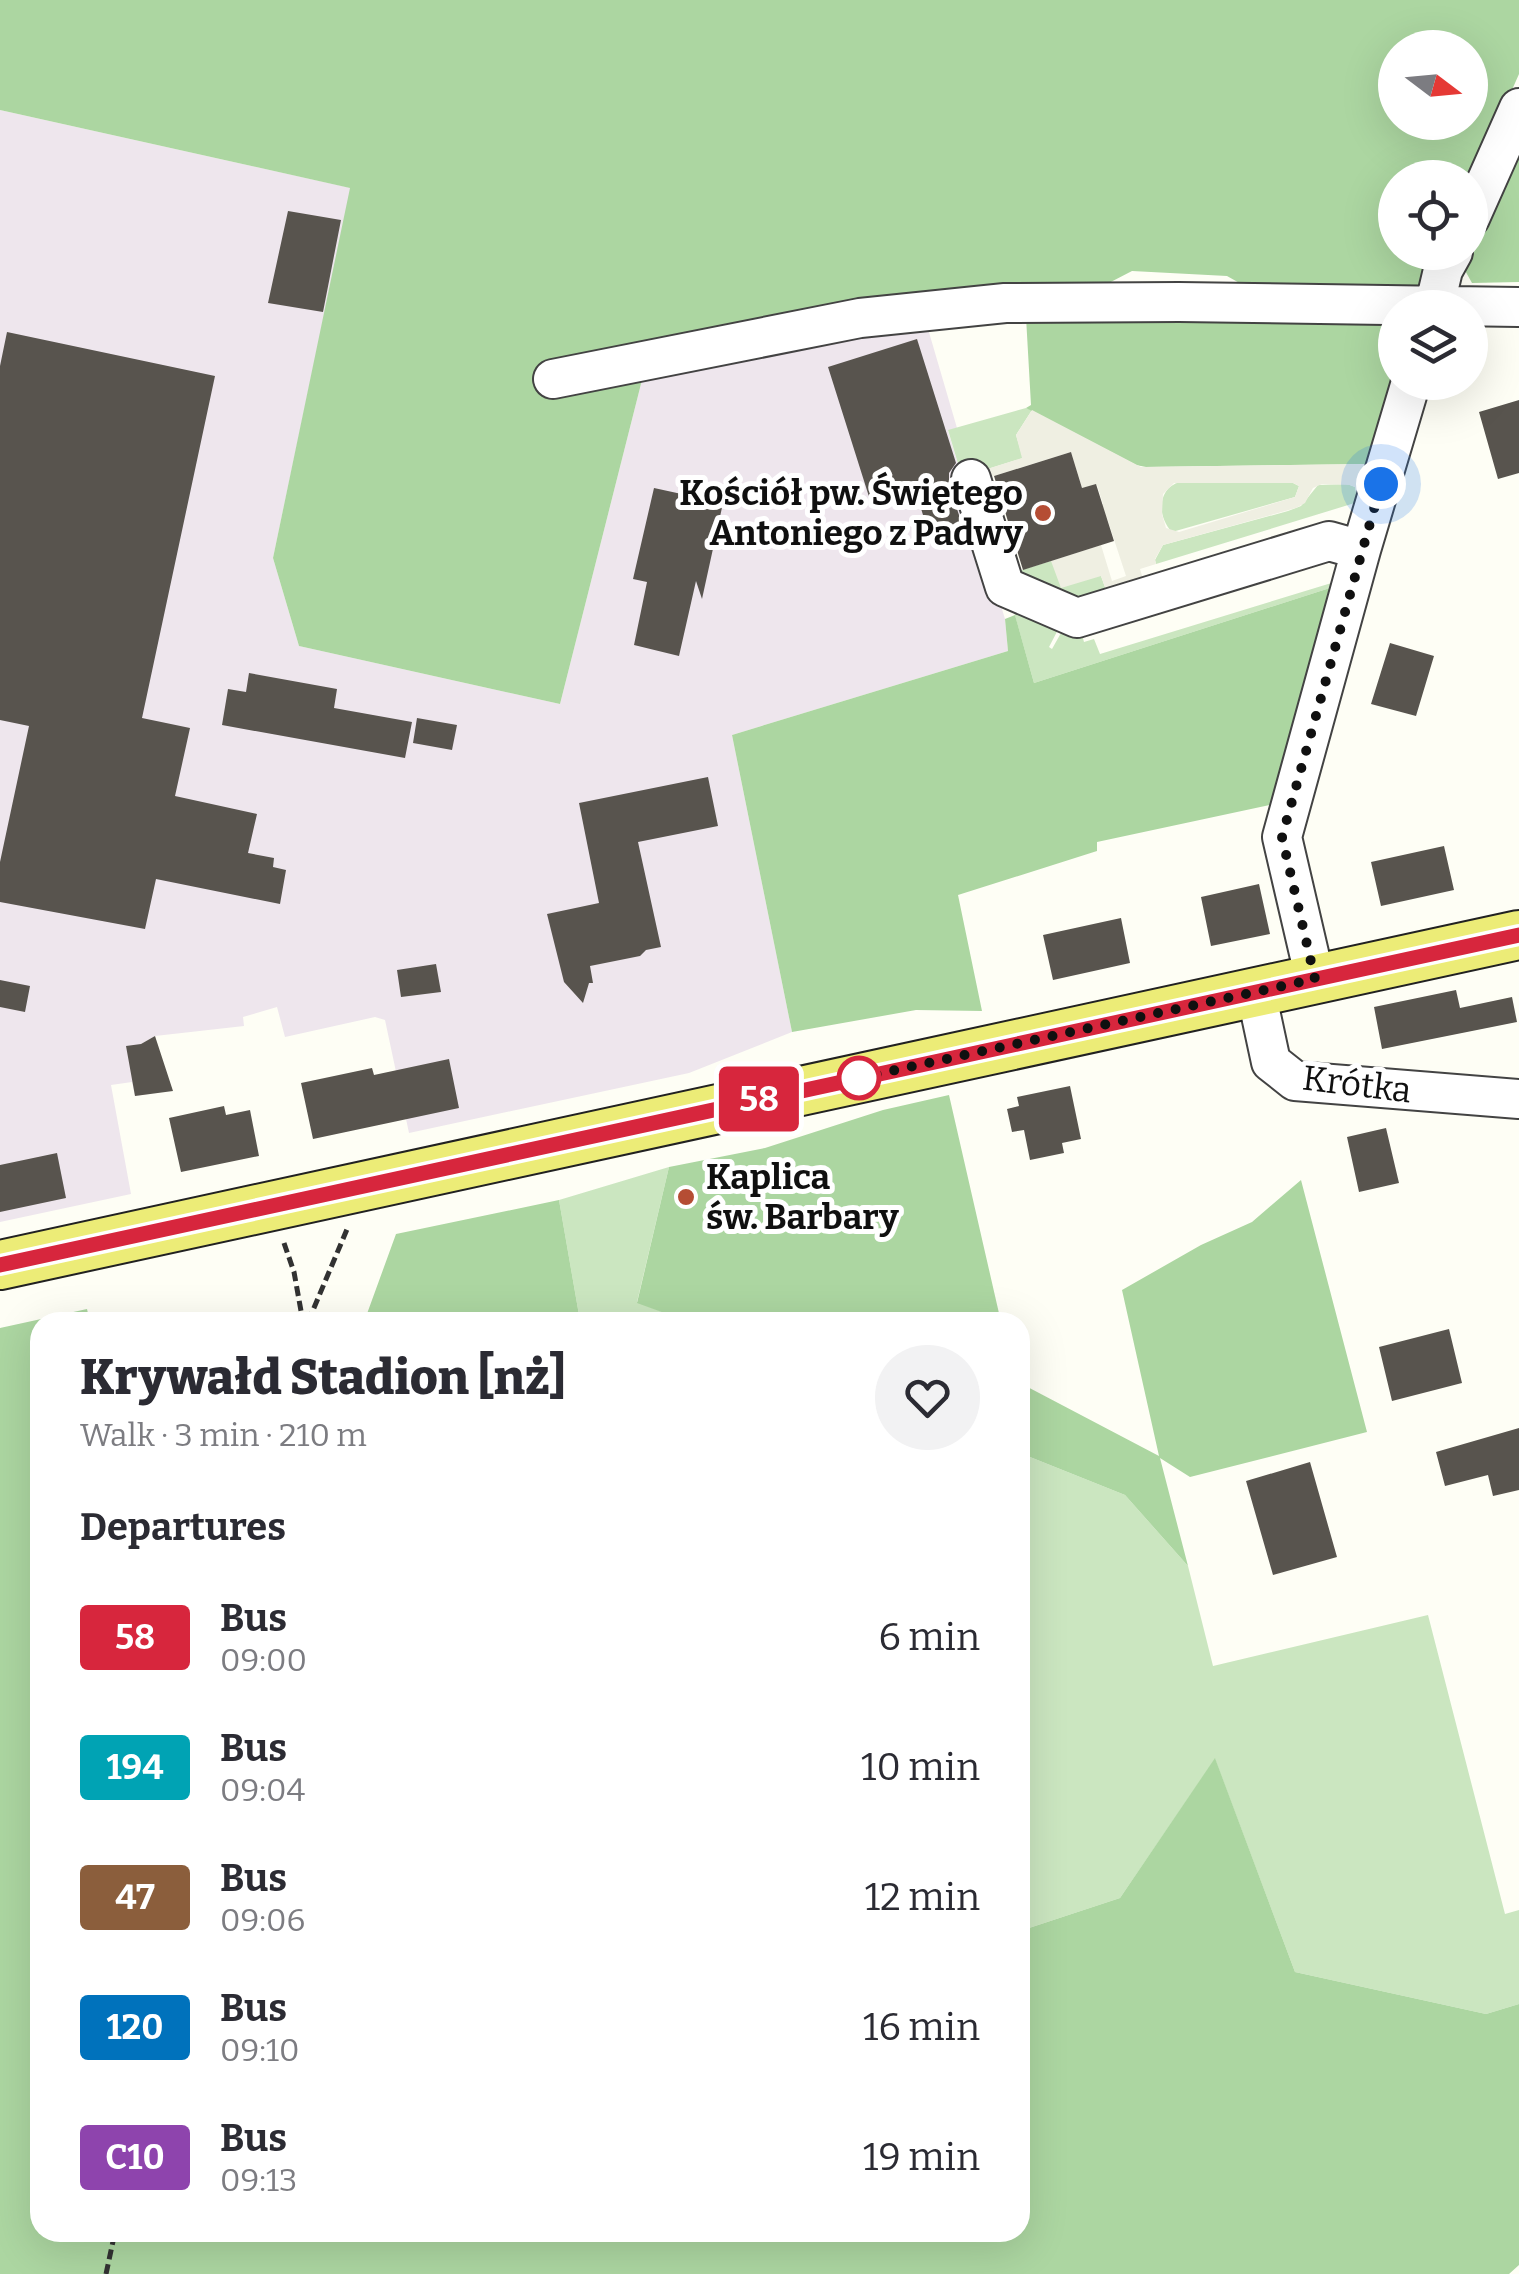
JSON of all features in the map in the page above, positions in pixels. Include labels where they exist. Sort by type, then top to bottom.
[{"type":"main road","points":[[0,1264],[1519,935]]},
{"type":"street","points":[[1488,178],[1519,108]]},
{"type":"street","points":[[554,379],[846,321],[1005,303],[1378,306]]},
{"type":"street","points":[[1488,307],[1519,307]]},
{"type":"street","points":[[1315,979],[1282,837],[1360,550],[1406,400]]},
{"type":"street","points":[[971,479],[1005,587],[1077,618],[1329,542],[1360,550]]},
{"type":"street","name":"Krótka","points":[[1256,992],[1270,1058],[1284,1075],[1314,1084],[1519,1099]]},
{"type":"path","points":[[309,1312],[363,1187]]},
{"type":"path","points":[[270,1206],[294,1272],[303,1312]]},
{"type":"path","points":[[106,2274],[114,2242]]},
{"type":"shaded area","points":[[0,110],[351,188],[273,558],[299,646],[560,704],[643,376],[926,322],[957,428],[948,431],[1005,619],[1008,651],[732,735],[792,1032],[689,1073],[409,1133],[385,1020],[375,1017],[285,1037],[277,1007],[243,1017],[244,1026],[155,1036],[141,1044],[149,1094],[135,1096],[132,1082],[111,1085],[131,1194],[0,1222]]},
{"type":"shaded area","points":[[1032,410],[1141,467],[1371,464],[1358,502],[1355,487],[1322,484],[1313,488],[1305,503],[1296,508],[1163,545],[1156,564],[1140,569],[1143,579],[1106,590],[1101,576],[1061,588],[1051,561],[1101,545],[1112,581],[1126,576],[1107,518],[1088,509],[1103,504],[1097,485],[1082,488],[1071,452],[987,478],[984,470],[1022,458],[1016,435]],"holes":[[[1174,483],[1299,486],[1295,497],[1179,532],[1166,528],[1163,494]]]},
{"type":"green space","points":[[0,0],[1519,0],[1519,74],[1481,160],[1378,160],[1378,270],[1432,270],[1424,289],[1243,285],[1227,276],[1132,271],[1103,286],[643,376],[560,704],[299,646],[273,558],[350,188],[0,110]]},
{"type":"green space","points":[[1519,129],[1519,282],[1472,283],[1465,270],[1488,270],[1488,202]]},
{"type":"green space","points":[[1026,317],[1378,323],[1378,400],[1389,400],[1371,464],[1146,467],[1026,408],[1031,405]]},
{"type":"green space","points":[[1026,408],[1032,410],[1016,435],[1023,458],[962,477],[948,430]]},
{"type":"green space","points":[[1180,482],[1299,486],[1295,497],[1172,532],[1164,519],[1163,497],[1172,485]]},
{"type":"green space","points":[[1318,485],[1355,487],[1358,502],[1156,564],[1163,545],[1301,506]]},
{"type":"green space","points":[[1051,561],[1101,576],[1106,590],[1064,604],[1009,574]]},
{"type":"green space","points":[[1338,581],[1336,586],[1034,683],[1014,612],[1027,607],[1061,624],[1049,647],[1052,649],[1066,624],[1081,631],[1084,642],[1094,639],[1100,654]]},
{"type":"green space","points":[[1336,586],[1274,804],[1097,842],[1097,851],[958,895],[982,1011],[916,1010],[792,1032],[732,735],[1008,651],[1005,619],[1015,615],[1034,683]]},
{"type":"green space","points":[[949,1095],[999,1312],[662,1312],[637,1303],[669,1167],[765,1148],[883,1110]]},
{"type":"green space","points":[[669,1167],[637,1302],[663,1312],[578,1312],[559,1200]]},
{"type":"green space","points":[[1301,1180],[1367,1432],[1190,1477],[1160,1458],[1188,1566],[1125,1495],[1030,1457],[1030,1388],[1159,1456],[1122,1290],[1201,1245],[1252,1222]]},
{"type":"green space","points":[[559,1200],[578,1312],[368,1312],[396,1234]]},
{"type":"green space","points":[[30,1321],[30,2242],[1030,2242],[1030,1928],[1120,1898],[1215,1758],[1295,1972],[1486,2014],[1519,2004],[1519,2265],[1509,2274],[0,2274],[0,1328]]},
{"type":"green space","points":[[1030,1457],[1125,1495],[1188,1566],[1213,1666],[1428,1615],[1505,1914],[1519,1910],[1519,2004],[1486,2014],[1295,1972],[1215,1759],[1120,1898],[1030,1928]]},
{"type":"building","points":[[288,211],[341,220],[323,312],[268,303]]},
{"type":"building","points":[[7,332],[215,376],[142,718],[190,728],[175,796],[257,814],[248,853],[274,858],[273,867],[286,870],[280,904],[156,879],[145,929],[0,902],[0,862],[29,726],[0,720],[0,366]]},
{"type":"building","points":[[917,339],[956,463],[949,473],[949,485],[964,530],[931,541],[915,489],[871,503],[828,367]]},
{"type":"building","points":[[1519,400],[1519,473],[1498,479],[1479,412]]},
{"type":"building","name":"Kościół pw. Świętego Antoniego z Padwy","points":[[1071,452],[1082,488],[1096,484],[1114,541],[1023,570],[994,476]]},
{"type":"building","points":[[654,488],[723,503],[702,599],[696,581],[679,656],[634,645],[647,582],[633,579]]},
{"type":"building","points":[[1390,643],[1434,656],[1416,716],[1371,704]]},
{"type":"building","points":[[249,673],[337,689],[334,708],[412,722],[405,758],[222,725],[228,689],[246,692]]},
{"type":"building","points":[[417,718],[457,725],[452,750],[413,743]]},
{"type":"building","points":[[708,777],[718,826],[638,842],[661,947],[646,950],[640,956],[590,966],[593,983],[589,983],[583,1003],[564,982],[547,914],[599,903],[579,803]]},
{"type":"building","points":[[1444,846],[1454,890],[1381,906],[1371,862]]},
{"type":"building","points":[[1259,884],[1270,934],[1211,946],[1201,897]]},
{"type":"building","points":[[1121,918],[1130,963],[1053,980],[1043,935]]},
{"type":"building","points":[[436,964],[441,992],[401,997],[397,970]]},
{"type":"building","points":[[0,980],[30,986],[25,1012],[0,1007]]},
{"type":"building","points":[[1456,990],[1460,1008],[1512,997],[1517,1022],[1382,1049],[1374,1007]]},
{"type":"building","points":[[155,1036],[173,1091],[135,1096],[126,1046]]},
{"type":"building","points":[[449,1059],[459,1108],[313,1139],[301,1083],[372,1068],[374,1075]]},
{"type":"building","points":[[1070,1086],[1081,1139],[1062,1143],[1064,1153],[1030,1160],[1024,1130],[1012,1132],[1007,1109],[1019,1106],[1017,1097]]},
{"type":"building","points":[[224,1106],[226,1115],[250,1110],[259,1156],[181,1172],[169,1118]]},
{"type":"building","points":[[1386,1128],[1399,1183],[1359,1192],[1347,1137]]},
{"type":"building","points":[[57,1153],[66,1198],[0,1212],[0,1165]]},
{"type":"building","points":[[1449,1329],[1462,1383],[1392,1401],[1379,1347]]},
{"type":"building","points":[[1519,1428],[1519,1490],[1493,1496],[1488,1475],[1445,1486],[1436,1452]]},
{"type":"building","points":[[1310,1462],[1337,1557],[1273,1575],[1246,1481]]},
{"type":"bus line","name":"58","points":[[0,1265],[1519,935]]},
{"type":"place","name":"Kościół pw. Świętego Antoniego z Padwy","points":[[1043,513]]},
{"type":"place","name":"Kaplica św. Barbary","points":[[686,1197]]},
{"type":"route","points":[[859,1078],[1315,979],[1282,837],[1381,484]]}]
